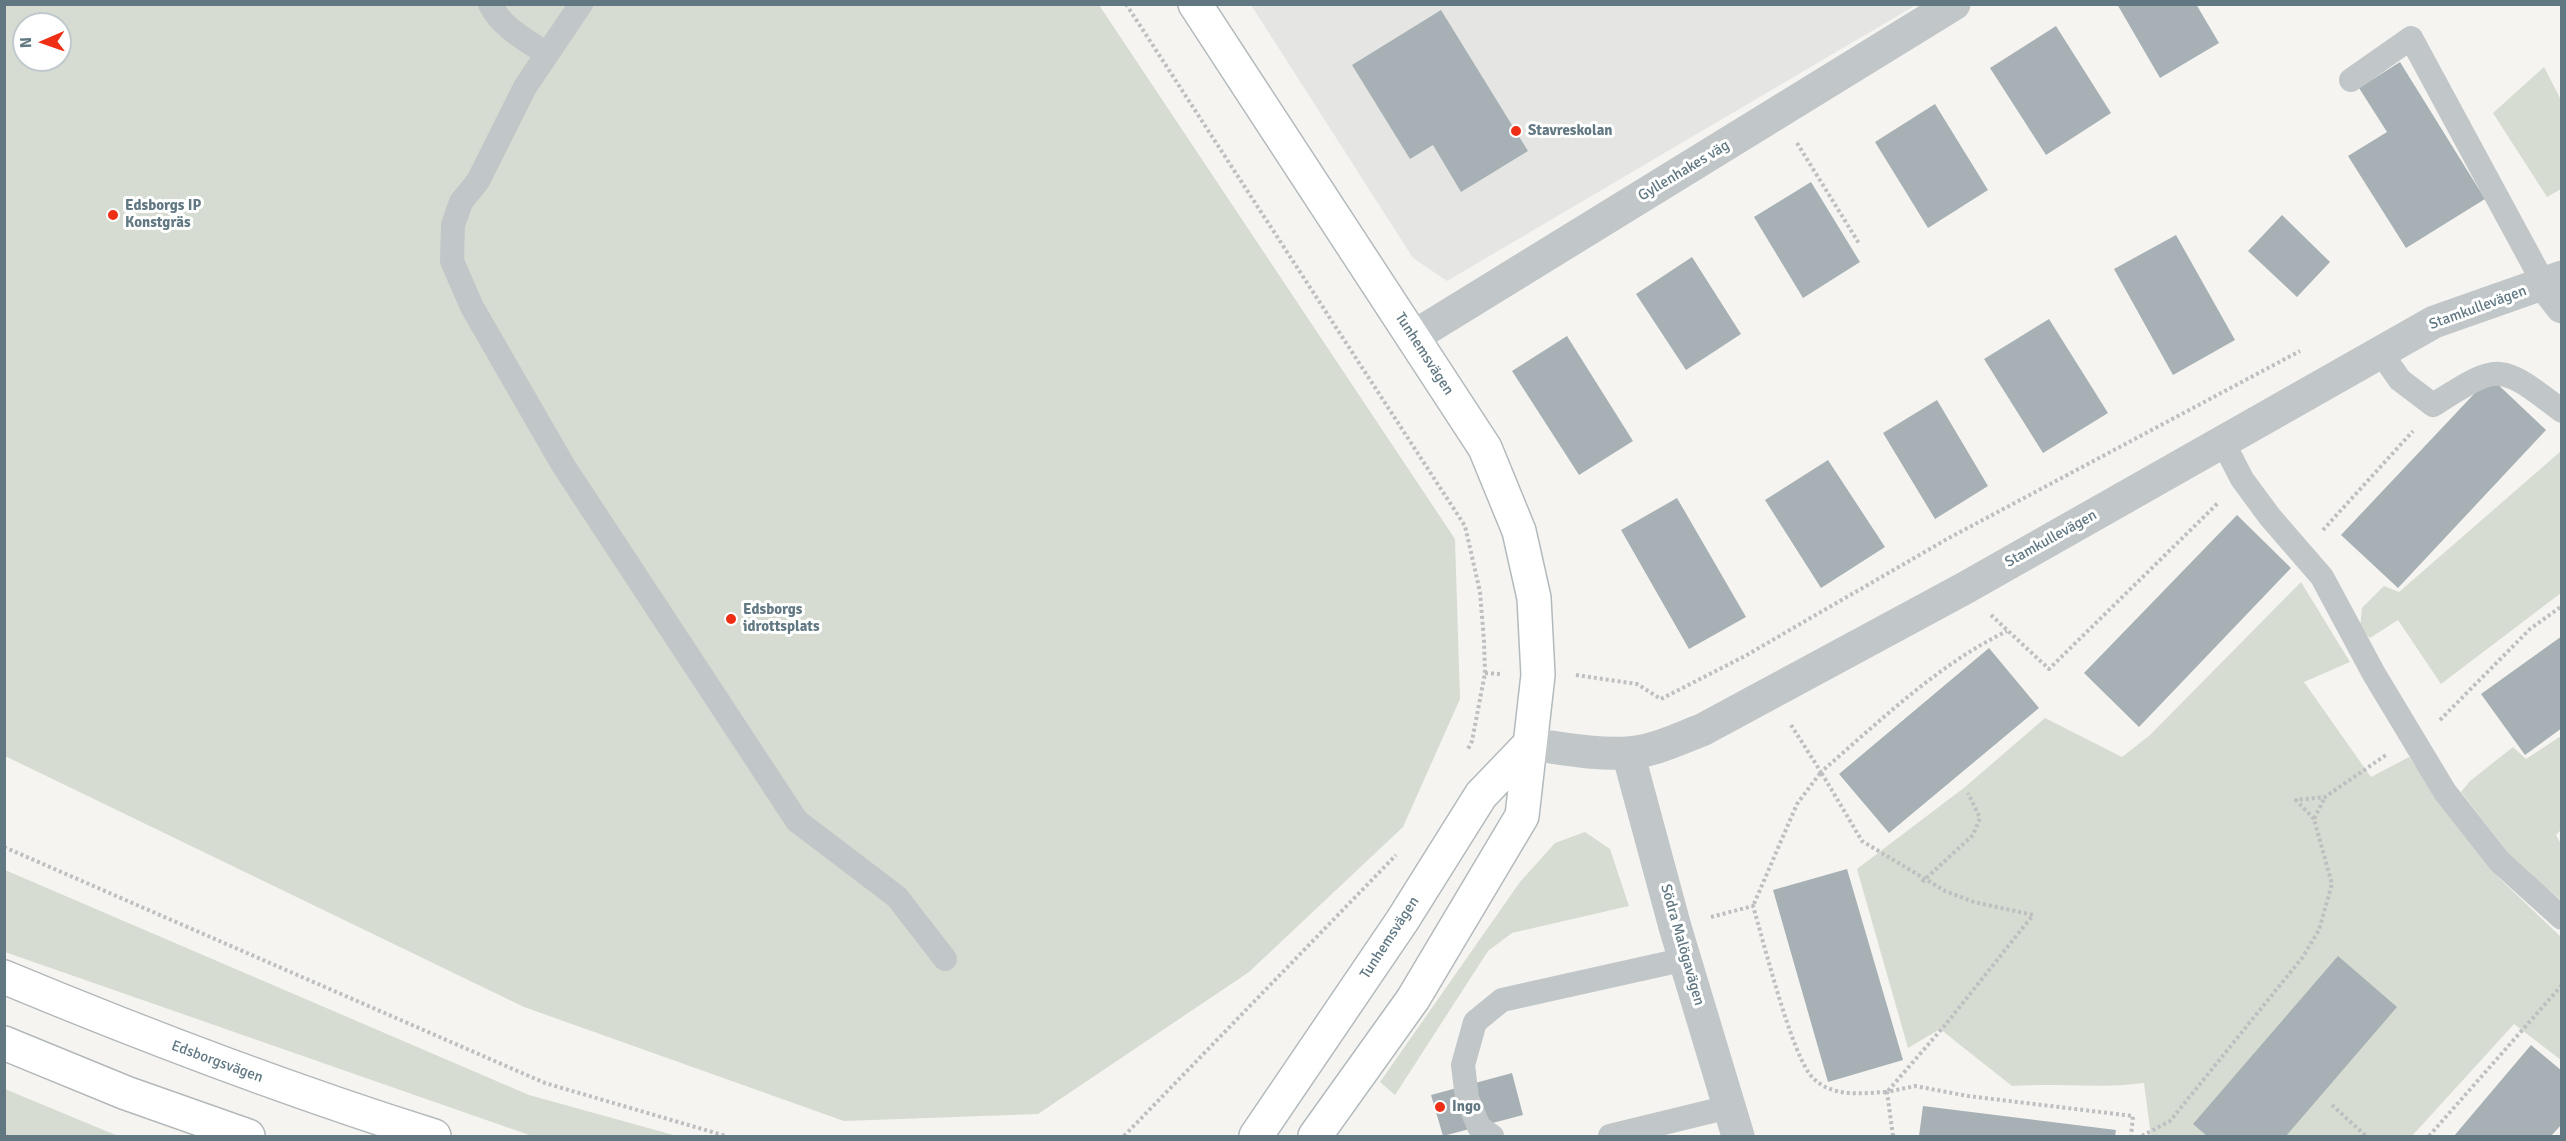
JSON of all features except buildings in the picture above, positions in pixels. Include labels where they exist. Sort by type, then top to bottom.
[{"type":"main road","name":"Tunhemsvägen","points":[[1195,4],[1485,448],[1519,531],[1534,598],[1538,675],[1522,816],[1413,999],[1315,1137]]},
{"type":"main road","name":"Tunhemsvägen","points":[[1256,1137],[1402,921],[1481,795],[1530,744]]},
{"type":"main road","name":"Edsborgsvägen","points":[[4,977],[146,1036],[348,1109],[434,1137]]},
{"type":"main road","points":[[4,1043],[126,1093],[248,1137]]},
{"type":"street","name":"Gyllenhakes väg","points":[[1413,337],[1779,114],[1954,4]]},
{"type":"street","name":"Stamkullevägen","points":[[1530,744],[1577,751],[1628,753],[1659,747],[1702,730],[1965,588],[2434,322],[2556,290]]},
{"type":"street","name":"Södra Malögavägen","points":[[1628,753],[1675,927],[1734,1122]]},
{"type":"lane","points":[[490,4],[494,13],[515,32],[547,54]]},
{"type":"lane","points":[[581,4],[525,87],[478,180],[461,202],[453,225],[452,261],[472,307],[563,465],[797,820],[897,897],[945,959]]},
{"type":"lane","points":[[2351,80],[2411,38],[2556,290]]},
{"type":"lane","points":[[2381,353],[2400,380],[2433,405],[2479,376],[2496,372],[2524,382],[2562,411]]},
{"type":"lane","points":[[2223,442],[2242,479],[2270,517],[2322,577],[2411,738],[2445,792],[2500,862],[2562,918]]},
{"type":"lane","points":[[1492,1137],[1479,1127],[1467,1098],[1463,1065],[1475,1022],[1502,1000],[1686,959]]},
{"type":"lane","points":[[1610,1137],[1734,1122]]},
{"type":"path","points":[[1126,4],[1465,526],[1480,592],[1485,673],[1472,741],[1463,760]]},
{"type":"path","points":[[1779,114],[1860,245]]},
{"type":"path","points":[[1485,673],[1576,675],[1637,684],[1661,699],[1745,656],[1947,539],[2302,350]]},
{"type":"path","points":[[2302,552],[2408,438],[2433,405]]},
{"type":"path","points":[[1965,588],[2049,669],[2242,479]]},
{"type":"path","points":[[2142,1137],[2170,1121],[2302,958],[2319,930],[2332,884],[2314,819],[2296,800],[2325,797],[2411,738],[2437,723],[2530,629],[2562,606]]},
{"type":"path","points":[[2007,631],[1983,642],[1908,696],[1821,772],[1797,804],[1753,906],[1794,1043],[1812,1078],[1843,1094],[1887,1092],[1915,1086],[1968,1096],[2133,1116],[2131,1137]]},
{"type":"path","points":[[1770,693],[1862,841],[1945,891],[1974,902],[2033,915],[1946,1024],[1887,1092],[1893,1137]]},
{"type":"path","points":[[1922,882],[1973,834],[1980,818],[1968,793]]},
{"type":"path","points":[[2314,819],[2325,797]]},
{"type":"path","points":[[4,847],[545,1083],[726,1137]]},
{"type":"path","points":[[1124,1137],[1398,853]]},
{"type":"path","points":[[1675,927],[1753,906]]},
{"type":"path","points":[[2429,1137],[2562,985]]},
{"type":"path","points":[[2332,1105],[2366,1137]]},
{"type":"shaded area","name":"Edsborgs idrottsplats","points":[[4,5],[1099,5],[1455,539],[1460,699],[1403,827],[1249,972],[1038,1114],[844,1121],[524,1007],[5,756]]},
{"type":"shaded area","name":"Stavreskolan","points":[[1251,5],[1916,5],[1447,281],[1413,258]]},
{"type":"shaded area","points":[[2544,67],[2561,100],[2561,189],[2547,197],[2493,113]]},
{"type":"shaded area","points":[[2561,451],[2561,593],[2441,684],[2398,620],[2370,638],[2360,628],[2362,608],[2384,586],[2399,592]]},
{"type":"shaded area","points":[[2301,582],[2350,662],[2304,682],[2371,777],[2409,757],[2497,876],[2561,937],[2561,1060],[2514,1024],[2412,1136],[2151,1136],[2144,1083],[2111,1086],[2012,1086],[1940,1029],[1908,1048],[1857,869],[1965,787],[2045,718],[2122,757],[2150,735]]},
{"type":"shaded area","points":[[2561,736],[2561,830],[2556,835],[2561,844],[2561,900],[2515,862],[2461,792],[2470,781],[2513,747],[2526,759]]},
{"type":"shaded area","points":[[1585,832],[1610,849],[1629,906],[1512,933],[1488,951],[1395,1095],[1380,1082],[1520,882],[1555,843]]},
{"type":"shaded area","points":[[5,870],[529,1095],[677,1136],[532,1136],[5,952]]},
{"type":"shaded area","points":[[5,1089],[118,1136],[5,1136]]},
{"type":"place","name":"Stavreskolan","points":[[1516,131]]},
{"type":"place","name":"Edsborgs IP Konstgräs","points":[[113,215]]},
{"type":"place","name":"Edsborgs idrottsplats","points":[[731,619]]},
{"type":"place","name":"Ingo","points":[[1440,1107]]}]
